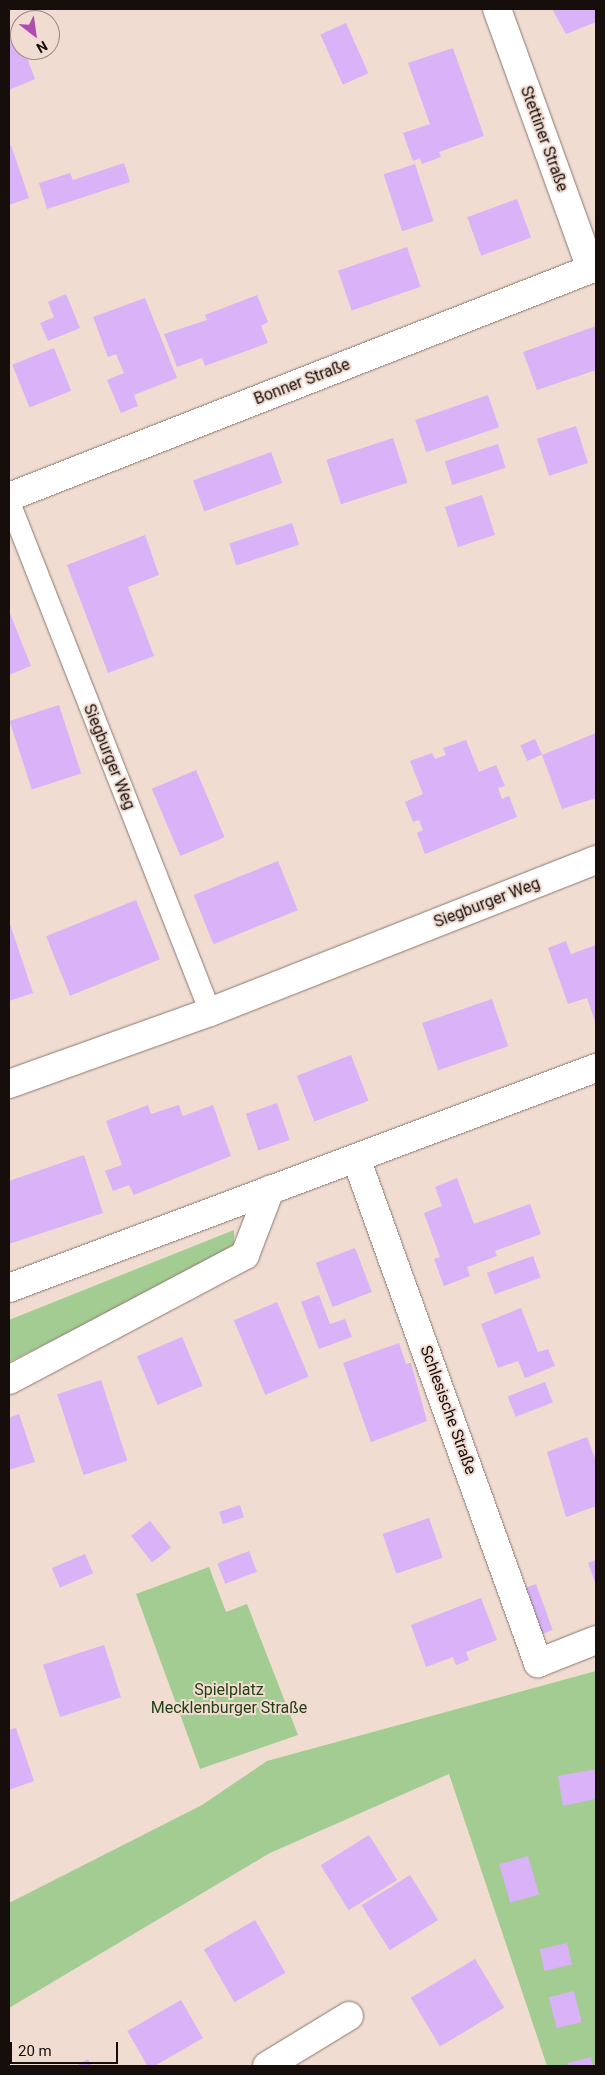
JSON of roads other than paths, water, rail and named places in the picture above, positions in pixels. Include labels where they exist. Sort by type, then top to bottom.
[{"type":"street","name":"Stettiner Straße","points":[[497,9],[594,268]]},
{"type":"street","name":"Bonner Straße","points":[[9,497],[594,268]]},
{"type":"street","name":"Siegburger Weg","points":[[9,1084],[210,1012],[596,860]]},
{"type":"street","points":[[9,1288],[596,1068]]},
{"type":"street","name":"Schlesische Straße","points":[[356,1158],[538,1663],[596,1640]]},
{"type":"street","points":[[9,1380],[245,1255],[270,1190]]},
{"type":"street","points":[[267,2066],[350,2016]]},
{"type":"lane","name":"Siegburger Weg","points":[[9,502],[210,1012]]},
{"type":"park label","name":"Spielplatz Mecklenburger Straße","points":[[229,1699]]}]
